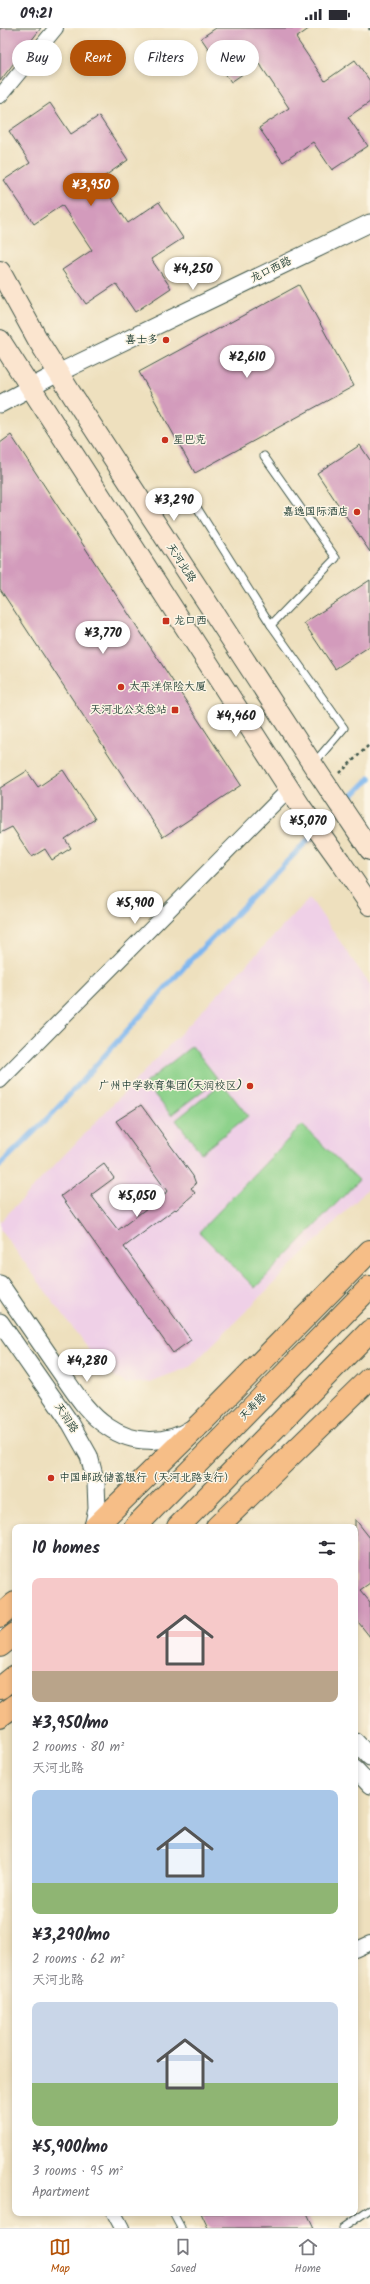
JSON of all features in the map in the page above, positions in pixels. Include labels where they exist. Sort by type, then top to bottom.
[{"type":"highway","points":[[97,1524],[204,1420],[370,1251]]},
{"type":"highway","name":"天寿路","points":[[138,1524],[370,1287]]},
{"type":"highway","points":[[181,1524],[370,1331]]},
{"type":"highway","points":[[220,1524],[370,1378]]},
{"type":"highway","points":[[0,1616],[12,1606]]},
{"type":"highway","points":[[0,1646],[12,1636]]},
{"type":"highway","points":[[0,1688],[12,1678]]},
{"type":"highway","points":[[0,1716],[12,1707]]},
{"type":"main road","name":"天河北路","points":[[0,271],[58,373],[326,786],[370,850]]},
{"type":"main road","points":[[0,340],[289,789],[370,905]]},
{"type":"street","points":[[0,96],[56,28]]},
{"type":"street","name":"龙口西路","points":[[0,404],[58,373],[370,223]]},
{"type":"street","points":[[0,1081],[289,789]]},
{"type":"street","name":"天润路","points":[[0,1284],[91,1414],[108,1428],[130,1438],[156,1440],[179,1436],[204,1420]]},
{"type":"street","name":"天润路","points":[[0,1322],[71,1424],[89,1456],[96,1483],[97,1509],[94,1524]]},
{"type":"street","points":[[234,1524],[243,1502]]},
{"type":"street","points":[[358,1744],[370,1757]]},
{"type":"street","points":[[358,1772],[370,1785]]},
{"type":"street","points":[[358,1949],[370,1943]]},
{"type":"street","points":[[116,2216],[122,2228]]},
{"type":"lane","points":[[264,456],[336,558],[271,625]]},
{"type":"lane","points":[[191,498],[271,625],[344,728],[313,765]]},
{"type":"lane","points":[[343,2228],[370,2209]]},
{"type":"lane","points":[[174,2216],[180,2228]]},
{"type":"path","points":[[326,786],[370,744]]},
{"type":"shaded area","name":"广州中学教育集团(天润校区)","points":[[310,898],[370,985],[370,1187],[190,1367],[149,1382],[126,1384],[102,1368],[0,1229],[0,1222]]},
{"type":"green space","points":[[192,1046],[218,1079],[171,1115],[145,1083]]},
{"type":"green space","points":[[222,1083],[248,1116],[201,1153],[176,1120]]},
{"type":"green space","points":[[302,1125],[359,1180],[255,1288],[199,1232]]},
{"type":"building","points":[[0,28],[41,28],[32,40],[12,40],[12,65],[0,81]]},
{"type":"building","points":[[216,28],[310,28],[296,38],[325,81],[355,60],[370,81],[370,102],[348,117],[368,146],[332,170],[313,142],[283,162],[259,128],[289,108],[259,63],[259,40],[206,40],[206,45],[201,38]]},
{"type":"building","points":[[227,76],[240,76],[231,82]]},
{"type":"building","points":[[50,103],[71,134],[99,116],[128,160],[99,180],[128,223],[159,202],[183,238],[151,259],[171,288],[135,312],[116,284],[86,304],[62,270],[92,250],[62,205],[34,224],[4,180],[30,163],[9,131]]},
{"type":"building","points":[[299,285],[354,386],[195,473],[139,372]]},
{"type":"building","name":"太平洋保险大厦","points":[[11,435],[241,785],[163,837],[0,589],[0,443]]},
{"type":"building","name":"嘉逸国际酒店","points":[[360,445],[370,460],[370,552],[317,473]]},
{"type":"building","points":[[370,580],[370,646],[335,669],[304,623]]},
{"type":"building","points":[[63,770],[95,819],[65,839],[71,848],[52,860],[45,849],[32,857],[12,827],[0,833],[0,788],[27,771],[38,787]]},
{"type":"building","points":[[141,1105],[193,1176],[196,1184],[191,1188],[195,1193],[176,1210],[175,1209],[124,1247],[191,1340],[173,1353],[61,1196],[104,1164],[114,1178],[91,1195],[118,1230],[151,1205],[157,1205],[167,1191],[116,1121]]},
{"type":"building","points":[[355,1519],[370,1538],[370,1583],[360,1590],[370,1602],[370,1637],[358,1622],[358,1524],[355,1524]]},
{"type":"building","points":[[202,2216],[308,2216],[314,2228],[208,2228]]},
{"type":"waterway","points":[[321,827],[370,778]]},
{"type":"waterway","points":[[0,1165],[53,1113],[187,964],[315,833]]},
{"type":"place","name":"喜士多","points":[[166,340]]},
{"type":"place","name":"星巴克","points":[[165,440]]},
{"type":"place","name":"嘉逸国际酒店","points":[[357,512]]},
{"type":"place","name":"龙口西","points":[[166,621]]},
{"type":"place","name":"太平洋保险大厦","points":[[121,687]]},
{"type":"place","name":"天河北公交总站","points":[[175,710]]},
{"type":"place","name":"广州中学教育集团(天润校区)","points":[[250,1086]]},
{"type":"place","name":"中国邮政储蓄银行（天河北路支行）","points":[[51,1478]]}]
